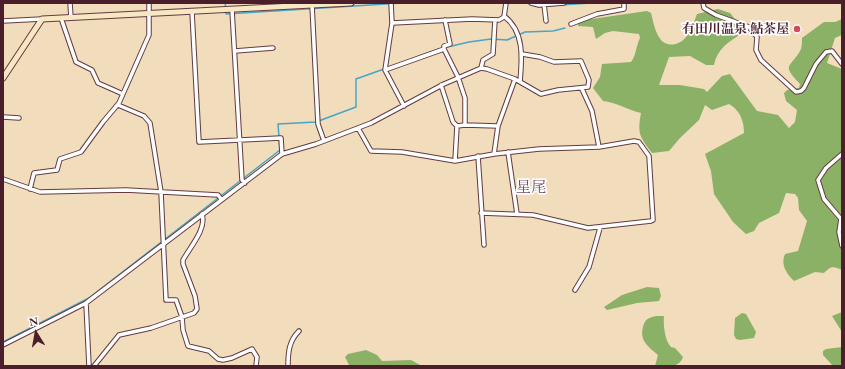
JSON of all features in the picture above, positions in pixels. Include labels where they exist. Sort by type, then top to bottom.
[{"type":"street","points":[[70,3],[71,18]]},
{"type":"street","points":[[30,190],[35,171],[57,170],[60,159],[81,152],[103,122],[118,106],[149,34],[149,3]]},
{"type":"street","points":[[227,3],[230,10],[235,51],[242,180],[244,183]]},
{"type":"street","points":[[3,21],[351,3]]},
{"type":"street","points":[[391,3],[392,23],[385,70],[404,106]]},
{"type":"street","points":[[392,23],[501,19],[504,16],[506,3]]},
{"type":"street","points":[[531,3],[564,3]]},
{"type":"street","points":[[571,24],[597,14],[624,9],[624,3]]},
{"type":"street","points":[[703,3],[704,8],[716,15],[744,25],[753,31],[757,37],[756,50],[761,60],[796,92],[801,91],[804,88],[816,64],[826,52],[832,51],[842,64]]},
{"type":"street","points":[[544,4],[546,21]]},
{"type":"street","points":[[312,5],[318,124],[324,141]]},
{"type":"street","points":[[192,12],[198,142],[281,138],[282,154]]},
{"type":"street","points":[[504,16],[513,25],[517,33],[522,54],[520,82]]},
{"type":"street","points":[[61,18],[76,62],[92,70],[98,83],[124,94]]},
{"type":"street","points":[[3,78],[42,20]]},
{"type":"street","points":[[385,70],[444,48],[444,46],[451,43],[444,20]]},
{"type":"street","points":[[481,68],[484,60],[493,54],[495,20]]},
{"type":"street","points":[[235,51],[273,48]]},
{"type":"street","points":[[444,48],[458,77],[465,98],[465,125]]},
{"type":"street","points":[[3,345],[86,303],[221,198],[244,183],[282,154],[324,141],[358,128],[404,106],[441,85],[481,68],[488,69],[515,79],[541,94],[558,90],[582,89],[588,87],[589,80],[581,61],[554,62],[540,57],[522,54]]},
{"type":"street","points":[[494,154],[498,126],[515,79]]},
{"type":"street","points":[[441,85],[453,122],[457,126],[455,161]]},
{"type":"street","points":[[582,89],[590,106],[599,147]]},
{"type":"street","points":[[118,106],[144,116],[150,121],[161,192],[166,300],[176,300],[182,317],[183,330],[188,346],[209,351],[218,359],[223,360],[232,358],[252,349],[257,357],[256,366]]},
{"type":"street","points":[[3,117],[19,118]]},
{"type":"street","points":[[457,126],[498,126]]},
{"type":"street","points":[[358,128],[371,151],[402,152],[455,161],[508,152],[599,147],[634,141],[641,145],[649,156],[654,216],[651,221],[600,228],[588,228],[541,216],[481,213]]},
{"type":"street","points":[[508,152],[518,214]]},
{"type":"street","points":[[842,154],[826,168],[818,180],[824,198],[841,219],[839,232],[842,246]]},
{"type":"street","points":[[478,156],[484,245]]},
{"type":"street","points":[[3,179],[30,190],[44,193],[126,190],[218,196],[221,198]]},
{"type":"street","points":[[94,366],[119,335],[151,328],[194,313],[197,309],[195,296],[183,264],[200,232],[202,225],[202,214]]},
{"type":"street","points":[[575,290],[589,267],[600,228]]},
{"type":"street","points":[[86,303],[89,366]]},
{"type":"street","points":[[288,366],[288,354],[292,338],[299,331]]},
{"type":"green space","points":[[718,9],[730,13],[743,29],[743,33],[724,46],[718,54],[714,65],[706,65],[690,56],[669,57],[659,85],[680,85],[704,89],[707,92],[722,76],[730,74],[757,111],[778,115],[789,128],[795,122],[797,110],[786,101],[784,93],[787,90],[799,88],[800,84],[794,78],[789,66],[801,50],[802,38],[824,22],[835,22],[842,19],[842,35],[835,38],[827,63],[842,69],[842,270],[832,267],[824,273],[815,272],[794,281],[787,272],[783,262],[785,254],[798,251],[807,221],[799,210],[798,198],[795,194],[786,193],[779,213],[759,223],[754,231],[746,234],[733,222],[714,194],[711,171],[705,154],[744,133],[741,116],[733,106],[729,104],[712,110],[705,105],[699,120],[669,151],[652,153],[640,135],[639,126],[641,113],[603,101],[593,88],[600,77],[602,64],[631,62],[640,38],[639,34],[613,31],[605,33],[596,39],[593,27],[578,26],[578,21],[647,11],[651,13],[656,32],[662,41],[668,44],[676,44],[686,37],[697,14]]},
{"type":"green space","points":[[647,287],[659,288],[661,296],[659,301],[637,303],[607,310],[604,307],[622,295]]},
{"type":"green space","points":[[842,312],[842,332],[832,316]]},
{"type":"green space","points":[[742,313],[746,314],[756,332],[754,338],[740,340],[736,339],[734,335],[735,318]]},
{"type":"green space","points":[[664,316],[664,328],[667,341],[671,347],[675,348],[683,357],[681,361],[675,365],[655,366],[658,355],[648,346],[642,336],[645,322],[649,318]]},
{"type":"green space","points":[[842,347],[842,366],[833,366],[823,355],[823,351],[826,349]]},
{"type":"green space","points":[[366,350],[377,355],[382,361],[411,360],[422,366],[349,365],[345,357],[348,354]]},
{"type":"waterway","points":[[225,3],[226,8]]},
{"type":"waterway","points":[[226,12],[226,14],[402,3]]},
{"type":"waterway","points":[[527,3],[539,7]]},
{"type":"waterway","points":[[545,6],[591,3]]},
{"type":"waterway","points":[[419,56],[439,49],[469,42],[491,39],[507,40],[525,32],[553,31],[565,28]]},
{"type":"waterway","points":[[3,342],[89,298],[280,150],[278,124],[316,122],[356,107],[356,79],[384,69]]},
{"type":"place","name":"有田川温泉 鮎茶屋","points":[[797,29]]},
{"type":"district","name":"星尾","points":[[531,188]]}]
